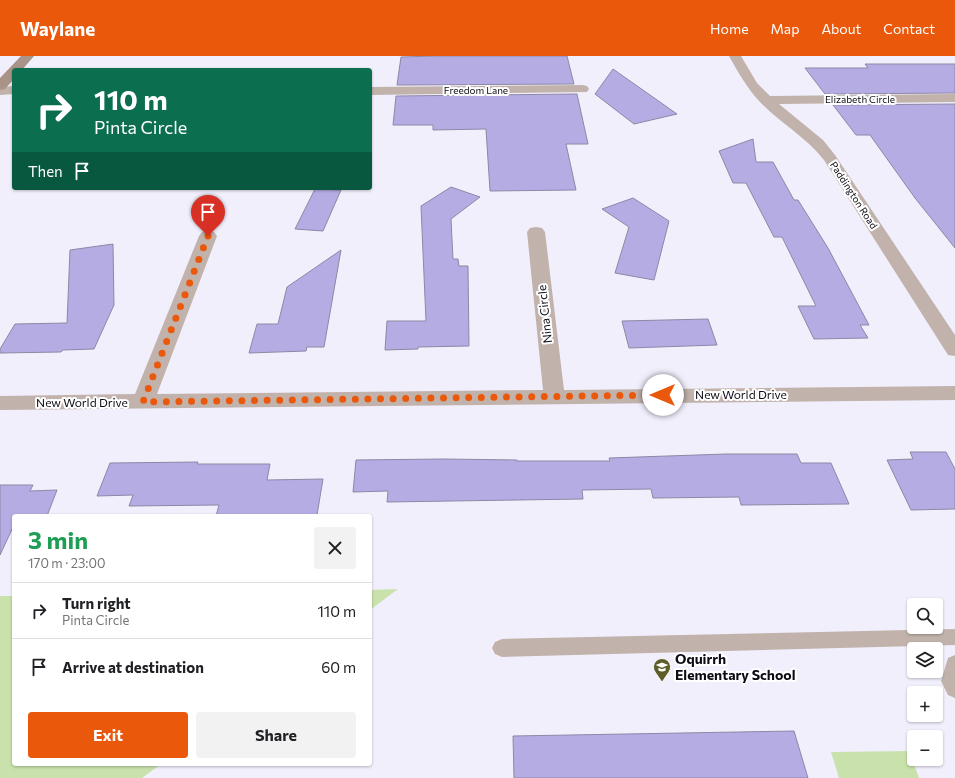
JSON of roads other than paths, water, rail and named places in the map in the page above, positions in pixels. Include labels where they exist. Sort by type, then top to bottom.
[{"type":"street","points":[[16,68],[28,56]]},
{"type":"street","name":"Paddington Road","points":[[735,56],[752,85],[766,100],[818,143],[830,158],[955,350]]},
{"type":"street","points":[[0,86],[12,72]]},
{"type":"street","name":"Freedom Lane","points":[[372,91],[582,89]]},
{"type":"street","points":[[0,90],[12,90]]},
{"type":"street","name":"Elizabeth Circle","points":[[766,100],[955,98]]},
{"type":"street","name":"Nina Circle","points":[[536,232],[554,396]]},
{"type":"street","points":[[143,402],[208,236]]},
{"type":"street","name":"New World Drive","points":[[0,403],[955,393]]},
{"type":"lane","points":[[502,648],[955,637]]},
{"type":"lane","points":[[955,664],[951,681],[955,689]]},
{"type":"place","name":"Oquirrh Elementary School","points":[[662,682]]}]
